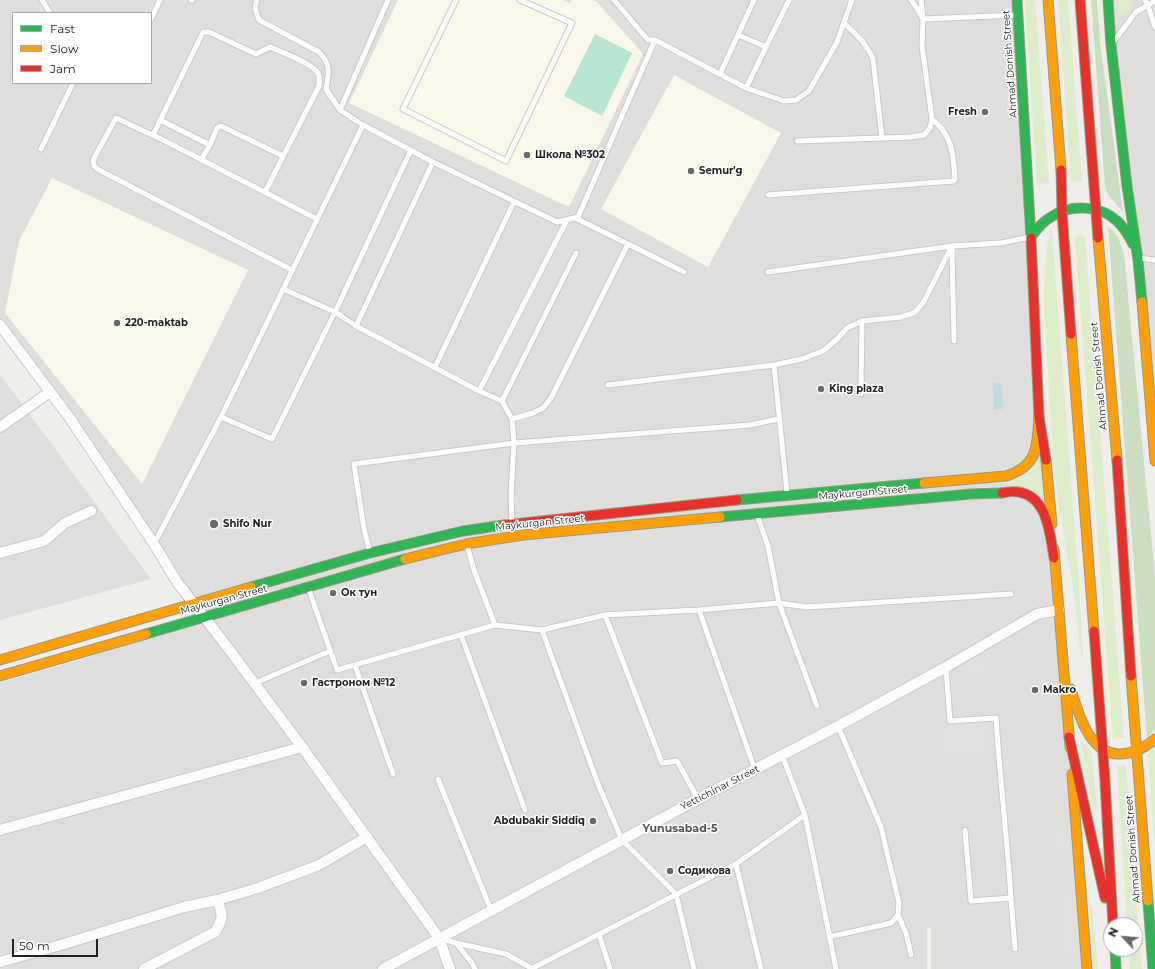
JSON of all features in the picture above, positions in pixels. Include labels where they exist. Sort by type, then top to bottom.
[{"type":"main road","name":"Ahmad Donish Street","points":[[1017,0],[1031,237],[1039,417],[1046,455],[1049,483],[1054,558]]},
{"type":"main road","points":[[1048,0],[1061,164],[1062,212],[1103,751],[1112,917]]},
{"type":"main road","name":"Ahmad Donish Street","points":[[1080,0],[1119,478],[1136,751],[1154,969]]},
{"type":"main road","points":[[1108,0],[1111,46],[1137,258],[1154,434],[1155,461]]},
{"type":"main road","points":[[1031,237],[1043,222],[1052,216],[1074,208],[1086,208],[1106,213],[1116,219],[1122,225],[1130,239],[1137,258]]},
{"type":"main road","name":"Maykurgan Street","points":[[0,660],[370,553],[463,531],[512,524],[787,495],[1015,474],[1022,470],[1033,458],[1037,445],[1039,417]]},
{"type":"main road","name":"Maykurgan Street","points":[[0,676],[387,564],[466,544],[523,535],[971,494],[1018,492],[1026,493],[1033,497],[1043,510],[1046,517],[1054,558]]},
{"type":"main road","points":[[1054,558],[1087,969]]},
{"type":"main road","points":[[1063,662],[1082,722],[1089,734],[1103,751],[1113,755],[1126,755],[1145,747],[1155,739]]},
{"type":"main road","points":[[1069,737],[1110,917]]},
{"type":"main road","points":[[1154,969],[1155,956]]},
{"type":"main road","points":[[1115,957],[1116,969]]},
{"type":"street","points":[[0,325],[69,417],[154,544],[177,582],[255,683],[439,938],[450,969]]},
{"type":"street","points":[[0,427],[50,392]]},
{"type":"street","points":[[0,553],[44,540],[66,523],[91,511]]},
{"type":"street","name":"Yettichinаr Street","points":[[383,969],[698,799],[838,726],[946,667],[1037,614],[1058,610]]},
{"type":"street","points":[[0,830],[302,747]]},
{"type":"street","points":[[0,962],[184,907],[217,900],[258,888],[319,865],[367,837]]},
{"type":"street","points":[[144,969],[215,932],[220,925],[223,915],[217,900]]},
{"type":"lane","points":[[42,0],[49,12]]},
{"type":"lane","points":[[152,17],[160,0]]},
{"type":"lane","points":[[257,0],[255,8],[259,20],[319,52],[324,57],[329,73],[326,89]]},
{"type":"lane","points":[[340,110],[388,0]]},
{"type":"lane","points":[[456,0],[403,109],[506,161],[572,23],[520,0]]},
{"type":"lane","points":[[614,0],[648,40],[655,40],[746,88],[784,101],[796,100],[809,91],[836,42],[852,0]]},
{"type":"lane","points":[[720,74],[754,0]]},
{"type":"lane","points":[[746,88],[788,0]]},
{"type":"lane","points":[[911,0],[923,19]]},
{"type":"lane","points":[[797,141],[924,135],[930,128],[932,119],[922,46],[923,19],[921,0]]},
{"type":"lane","points":[[1145,0],[1155,27]]},
{"type":"lane","points":[[1111,46],[1136,12],[1155,1]]},
{"type":"lane","points":[[923,19],[1018,15]]},
{"type":"lane","points":[[844,23],[859,36],[869,48],[873,59],[882,138]]},
{"type":"lane","points":[[153,135],[203,32],[209,32],[256,54],[270,47],[309,65],[318,72],[320,78],[318,86],[265,192]]},
{"type":"lane","points":[[738,35],[766,47]]},
{"type":"lane","points":[[318,86],[326,89],[340,110],[363,125],[432,162],[557,222],[578,217],[655,40]]},
{"type":"lane","points":[[41,149],[73,84]]},
{"type":"lane","points":[[292,270],[99,170],[94,166],[93,160],[116,118],[153,135],[317,219]]},
{"type":"lane","points":[[768,195],[954,180],[953,151],[951,144],[939,124],[932,119]]},
{"type":"lane","points":[[160,120],[210,145]]},
{"type":"lane","points":[[154,544],[221,417],[363,125]]},
{"type":"lane","points":[[202,160],[218,128],[221,126],[283,156]]},
{"type":"lane","points":[[221,417],[272,439],[335,312],[411,150]]},
{"type":"lane","points":[[356,326],[432,162]]},
{"type":"lane","points":[[434,367],[514,202]]},
{"type":"lane","points":[[575,218],[684,272]]},
{"type":"lane","points":[[479,391],[567,220]]},
{"type":"lane","points":[[768,272],[952,246],[1001,243],[1031,237]]},
{"type":"lane","points":[[512,419],[533,413],[543,408],[551,398],[628,244]]},
{"type":"lane","points":[[608,385],[774,365],[802,359],[823,351],[847,328],[862,321],[901,317],[914,313],[923,303],[952,246]]},
{"type":"lane","points":[[952,246],[954,341]]},
{"type":"lane","points":[[502,401],[576,253]]},
{"type":"lane","points":[[1137,258],[1155,260]]},
{"type":"lane","points":[[283,289],[335,312],[356,326],[479,391],[502,401],[512,419],[514,443],[511,496],[512,524]]},
{"type":"lane","points":[[861,394],[862,321]]},
{"type":"lane","points":[[774,365],[778,419],[787,495]]},
{"type":"lane","points":[[370,553],[364,529],[354,464],[514,443],[750,425],[778,419]]},
{"type":"lane","points":[[756,513],[768,546],[779,604],[817,706]]},
{"type":"lane","points":[[466,544],[495,626]]},
{"type":"lane","points":[[308,587],[337,670],[495,626],[542,630],[605,615],[779,604],[807,607],[1011,594]]},
{"type":"lane","points":[[699,610],[755,770]]},
{"type":"lane","points":[[605,615],[662,763],[677,761],[698,799]]},
{"type":"lane","points":[[542,630],[598,784],[622,840],[676,894],[694,969]]},
{"type":"lane","points":[[461,635],[525,810]]},
{"type":"lane","points":[[255,683],[330,651]]},
{"type":"lane","points":[[355,665],[393,774]]},
{"type":"lane","points":[[946,667],[950,721],[996,718],[999,772],[1005,822],[1015,949]]},
{"type":"lane","points":[[838,726],[881,827],[899,903],[898,914],[906,933],[911,955]]},
{"type":"lane","points":[[782,755],[805,815],[836,969]]},
{"type":"lane","points":[[438,779],[491,910]]},
{"type":"lane","points":[[439,938],[506,954],[533,969],[736,864],[805,815]]},
{"type":"lane","points":[[965,830],[971,901],[1011,898]]},
{"type":"lane","points":[[736,864],[761,969]]},
{"type":"lane","points":[[830,937],[891,923],[898,914]]},
{"type":"lane","points":[[599,934],[610,969]]},
{"type":"lane","points":[[456,943],[475,969]]},
{"type":"shaded area","points":[[0,0],[1017,0],[1031,237],[1087,969],[931,969],[931,929],[927,928],[927,969],[0,969],[0,683],[87,658],[203,617],[0,325]]},
{"type":"shaded area","name":"Школа №302","points":[[398,0],[563,0],[570,3],[572,0],[592,0],[597,2],[643,54],[569,207],[349,103]]},
{"type":"shaded area","points":[[1108,0],[1155,0],[1155,438]]},
{"type":"shaded area","name":"Semur'g","points":[[674,75],[781,133],[708,267],[601,209]]},
{"type":"shaded area","name":"220-maktab","points":[[52,178],[248,270],[142,484],[5,313],[19,241]]},
{"type":"shaded area","points":[[0,374],[151,579],[0,620]]},
{"type":"shaded area","points":[[990,650],[994,671],[956,676],[955,667]]},
{"type":"shaded area","points":[[988,724],[990,756],[943,758],[941,727]]},
{"type":"shaded area","points":[[1054,830],[1070,830],[1068,856],[1072,896],[1077,915],[1080,969],[1065,969]]},
{"type":"green space","points":[[1025,0],[1035,0],[1049,183],[1037,184]]},
{"type":"green space","points":[[1058,0],[1068,0],[1082,181],[1071,182]]},
{"type":"green space","points":[[1091,0],[1097,0],[1100,42],[1123,212],[1108,195],[1105,187]]},
{"type":"green space","points":[[1117,0],[1131,0],[1132,7],[1119,17]]},
{"type":"green space","points":[[595,34],[632,53],[602,116],[564,96]]},
{"type":"green space","points":[[1108,226],[1118,237],[1124,254],[1155,576],[1155,729],[1147,738]]},
{"type":"green space","points":[[1052,230],[1083,656],[1081,656],[1073,586],[1059,508],[1053,459],[1044,304],[1047,247],[1050,231]]},
{"type":"green space","points":[[1080,234],[1085,237],[1124,738],[1113,739],[1075,237]]},
{"type":"green space","points":[[1039,460],[1044,498],[1038,493],[1025,487],[989,484],[1026,474]]},
{"type":"green space","points":[[1080,739],[1087,746],[1092,755],[1097,810],[1094,810]]},
{"type":"green space","points":[[1155,747],[1155,848],[1148,754]]},
{"type":"green space","points":[[1126,765],[1138,917],[1126,917],[1117,766]]},
{"type":"green space","points":[[1090,907],[1092,907],[1098,969],[1094,969]]},
{"type":"green space","points":[[1129,957],[1141,957],[1142,969],[1130,969]]},
{"type":"water","points":[[993,383],[1002,383],[1003,409],[994,410]]},
{"type":"traffic: fast","points":[[1017,0],[1031,238]]},
{"type":"traffic: fast","points":[[1108,0],[1111,45],[1142,302]]},
{"type":"traffic: fast","points":[[1031,237],[1038,228],[1051,217],[1067,210],[1085,208],[1102,212],[1117,221],[1122,226],[1133,244]]},
{"type":"traffic: fast","points":[[737,500],[924,483]]},
{"type":"traffic: fast","points":[[720,517],[971,494],[1002,493]]},
{"type":"traffic: fast","points":[[251,587],[370,553],[463,531],[504,525]]},
{"type":"traffic: fast","points":[[146,634],[405,559]]},
{"type":"traffic: fast","points":[[1148,901],[1153,969]]},
{"type":"traffic: fast","points":[[1115,957],[1116,969]]},
{"type":"traffic: slow","points":[[1048,0],[1061,170]]},
{"type":"traffic: slow","points":[[1098,238],[1117,460]]},
{"type":"traffic: slow","points":[[1142,302],[1155,461]]},
{"type":"traffic: slow","points":[[1071,334],[1094,631]]},
{"type":"traffic: slow","points":[[924,483],[1006,476],[1017,472],[1030,461],[1034,454],[1038,437],[1039,417]]},
{"type":"traffic: slow","points":[[1046,460],[1052,524]]},
{"type":"traffic: slow","points":[[405,559],[466,544],[523,535],[720,517]]},
{"type":"traffic: slow","points":[[1054,549],[1070,747]]},
{"type":"traffic: slow","points":[[0,660],[251,587]]},
{"type":"traffic: slow","points":[[0,676],[146,634]]},
{"type":"traffic: slow","points":[[1131,676],[1148,901]]},
{"type":"traffic: slow","points":[[1071,689],[1078,712],[1089,734],[1096,743],[1105,750],[1115,754],[1128,753],[1143,748],[1155,739]]},
{"type":"traffic: slow","points":[[1072,774],[1087,969]]},
{"type":"traffic: jam","points":[[1080,0],[1098,238]]},
{"type":"traffic: jam","points":[[1061,170],[1062,212],[1071,334]]},
{"type":"traffic: jam","points":[[1031,238],[1039,417],[1046,460]]},
{"type":"traffic: jam","points":[[1117,460],[1131,676]]},
{"type":"traffic: jam","points":[[1002,493],[1018,492],[1028,495],[1036,501],[1046,518],[1054,558]]},
{"type":"traffic: jam","points":[[504,525],[737,500]]},
{"type":"traffic: jam","points":[[1094,631],[1105,781],[1113,917]]},
{"type":"traffic: jam","points":[[1069,737],[1105,898]]},
{"type":"place","name":"Fresh","points":[[985,112]]},
{"type":"place","name":"Школа №302","points":[[527,155]]},
{"type":"place","name":"Semur'g","points":[[691,171]]},
{"type":"place","name":"220-maktab","points":[[117,323]]},
{"type":"place","name":"King plaza","points":[[821,389]]},
{"type":"place","name":"Shifo Nur","points":[[214,524]]},
{"type":"place","name":"Ок тун","points":[[333,593]]},
{"type":"place","name":"Гастроном №12","points":[[304,683]]},
{"type":"place","name":"Makro","points":[[1035,690]]},
{"type":"place","name":"Abdubakir Siddiq","points":[[593,821]]},
{"type":"place","name":"Содикова","points":[[670,871]]},
{"type":"district","name":"Yunusabad-5","points":[[680,829]]}]
